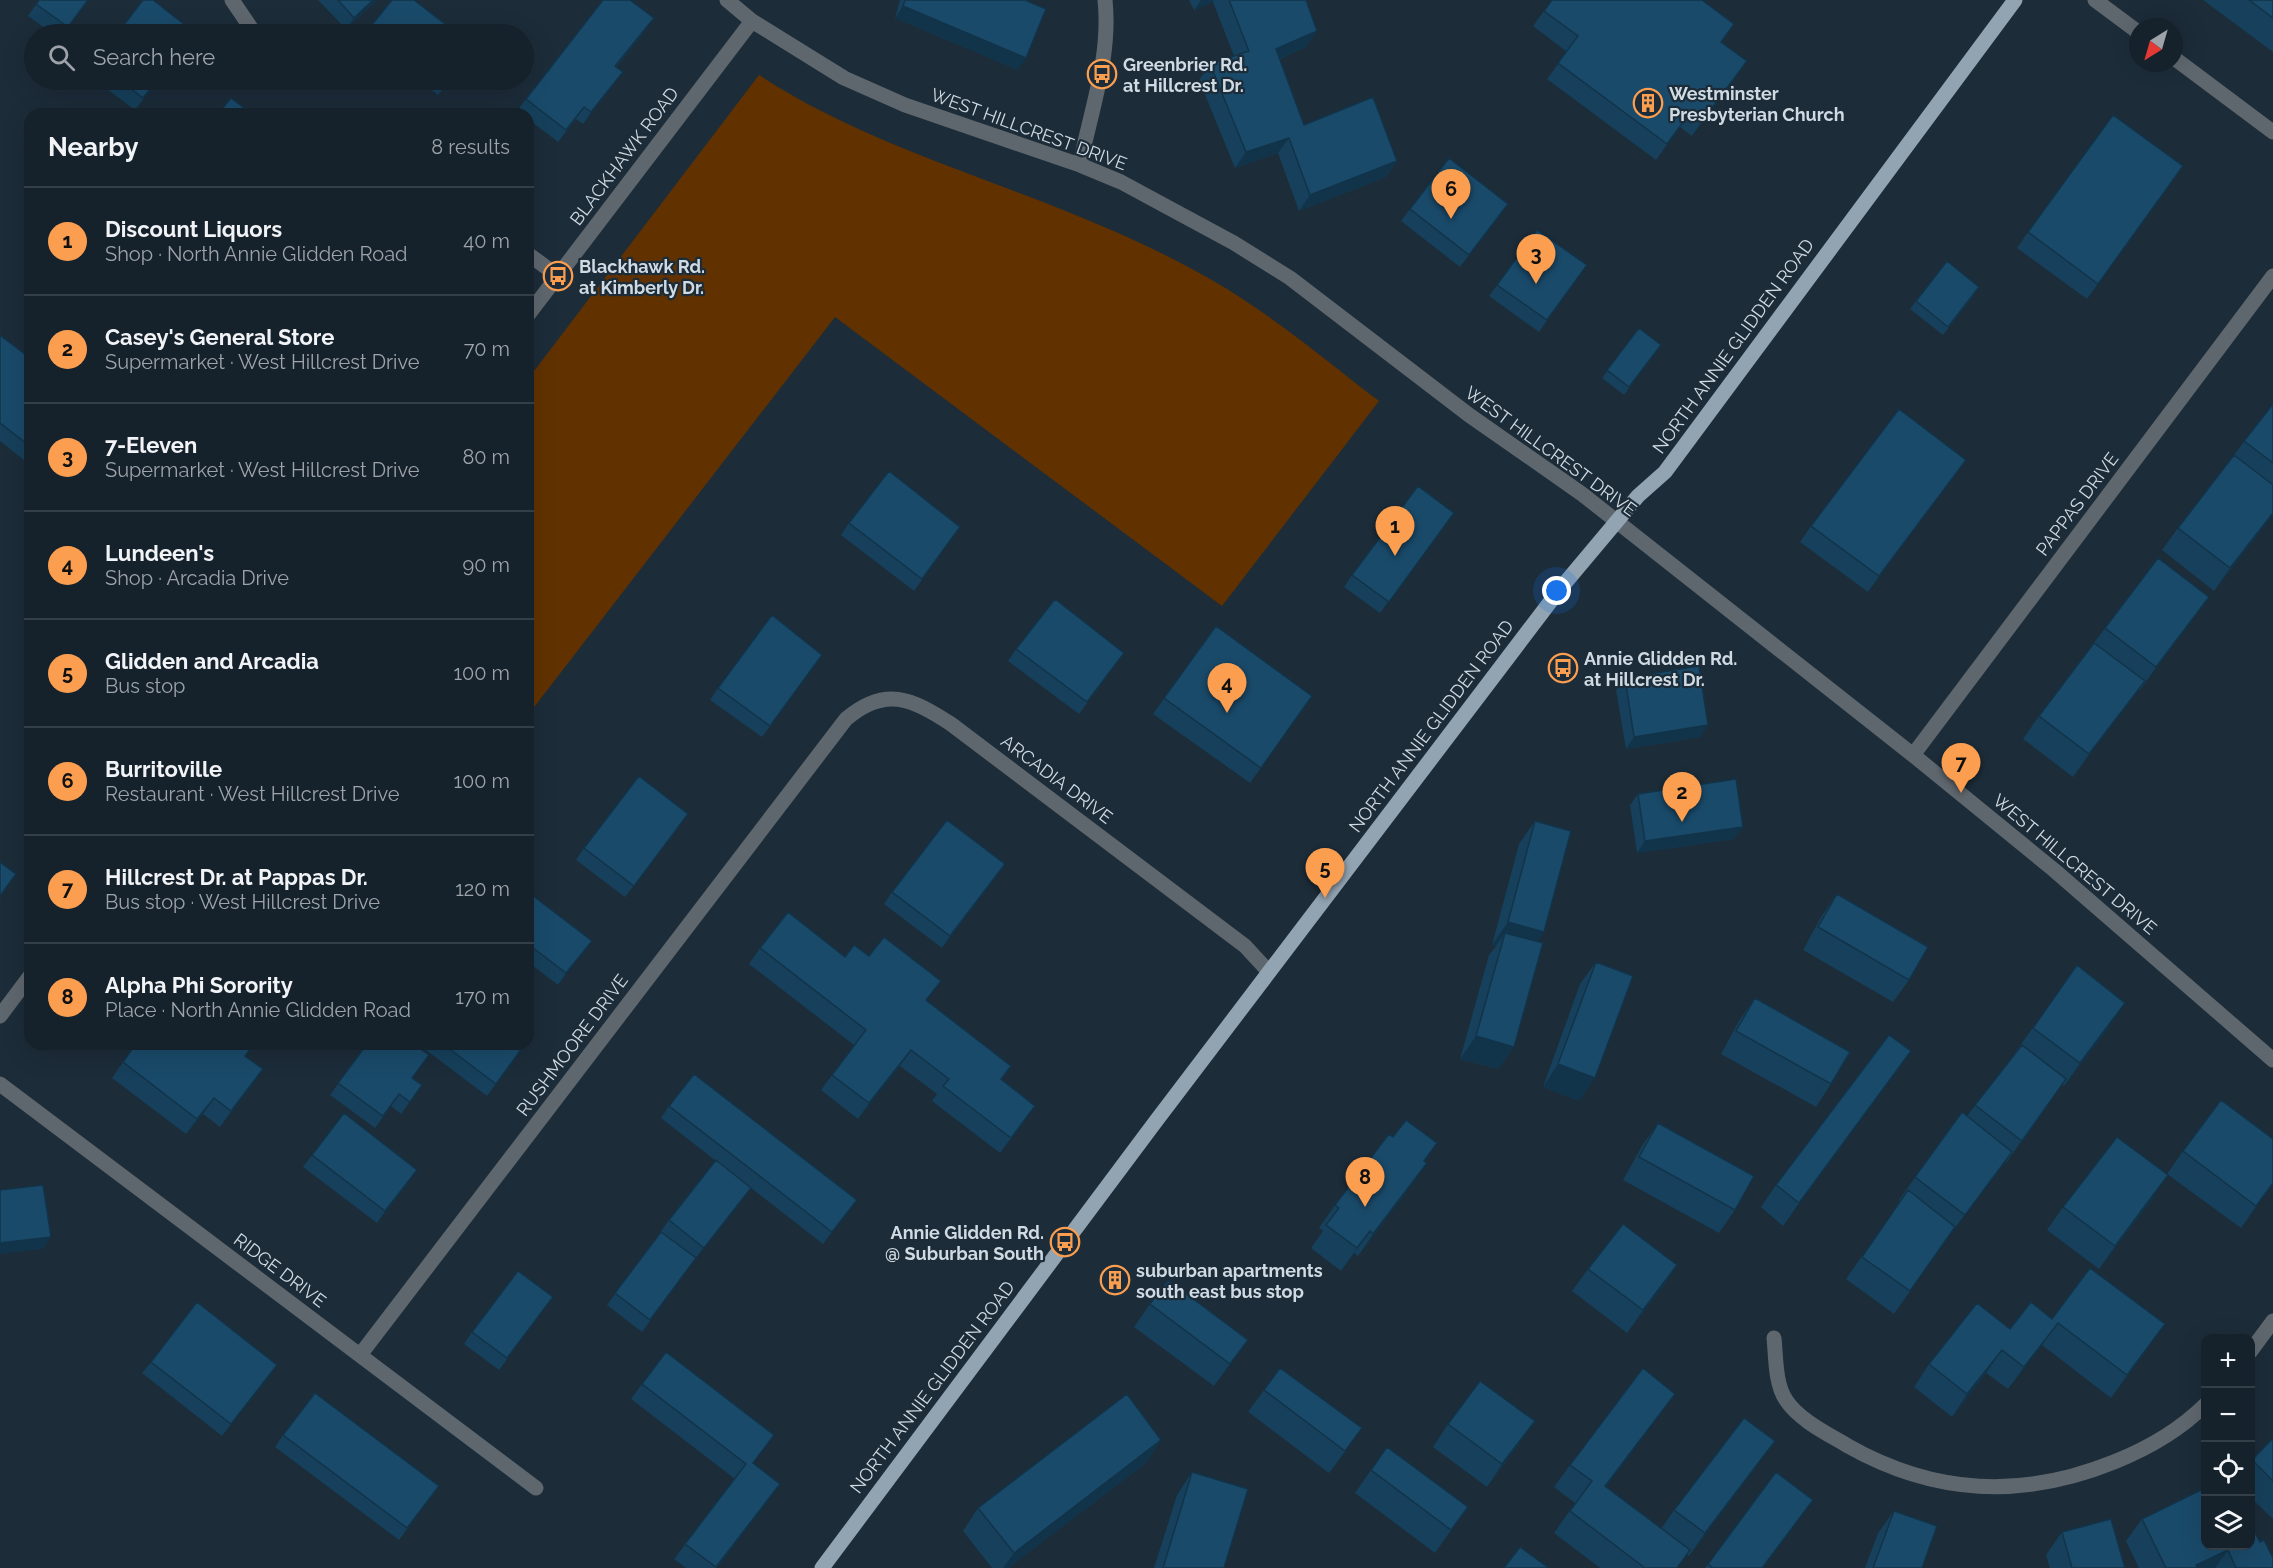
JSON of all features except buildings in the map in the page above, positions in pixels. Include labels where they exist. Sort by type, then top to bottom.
[{"type":"main road","name":"NORTH ANNIE GLIDDEN ROAD","points":[[822,1568],[1269,972],[1560,589],[1616,522],[1665,472],[2015,0]]},
{"type":"street","points":[[232,0],[248,24]]},
{"type":"street","name":"WEST HILLCREST DRIVE","points":[[727,0],[752,21],[844,78],[905,105],[1080,165],[1161,202],[1290,278],[1469,415],[1582,494],[1913,755],[2054,870],[2273,1060]]},
{"type":"street","points":[[1080,165],[1102,74],[1106,44],[1105,0]]},
{"type":"street","points":[[2096,0],[2129,25]]},
{"type":"street","name":"BLACKHAWK ROAD","points":[[534,307],[752,21]]},
{"type":"street","points":[[2183,65],[2273,132]]},
{"type":"street","points":[[534,258],[558,276]]},
{"type":"street","name":"PAPPAS DRIVE","points":[[1913,755],[2273,276]]},
{"type":"street","name":"ARCADIA DRIVE","points":[[816,759],[846,719],[860,707],[875,699],[890,697],[916,704],[951,724],[1245,946],[1269,972]]},
{"type":"street","name":"RUSHMOORE DRIVE","points":[[360,1355],[816,759]]},
{"type":"street","points":[[0,1016],[24,984]]},
{"type":"street","name":"RIDGE DRIVE","points":[[0,1084],[536,1488]]},
{"type":"street","points":[[2255,1345],[2273,1321]]},
{"type":"street","points":[[1774,1338],[1778,1377],[1785,1400],[1799,1413],[1836,1439],[1886,1464],[1916,1475],[1964,1485],[1997,1488],[2043,1484],[2078,1477],[2171,1434],[2201,1408]]},
{"type":"shaded area","points":[[759,75],[844,122],[934,161],[1071,213],[1128,237],[1187,266],[1232,292],[1275,321],[1379,401],[1222,606],[835,317],[534,707],[534,371]]},
{"type":"place","name":"Greenbrier Rd. at Hillcrest Dr.","points":[[1102,74]]},
{"type":"place","name":"Westminster Presbyterian Church","points":[[1648,103]]},
{"type":"place","name":"Burritoville","points":[[1451,219]]},
{"type":"place","name":"Blackhawk Rd. at Kimberly Dr.","points":[[558,276]]},
{"type":"place","name":"7-Eleven","points":[[1536,284]]},
{"type":"place","name":"Discount Liquors","points":[[1395,556]]},
{"type":"place","name":"Annie Glidden Rd. at Hillcrest Dr.","points":[[1563,668]]},
{"type":"place","name":"Lundeen's","points":[[1227,713]]},
{"type":"place","name":"Hillcrest Dr. at Pappas Dr.","points":[[1961,793]]},
{"type":"place","name":"Casey's General Store","points":[[1682,822]]},
{"type":"place","name":"Glidden and Arcadia","points":[[1325,898]]},
{"type":"place","name":"Alpha Phi Sorority","points":[[1365,1207]]},
{"type":"place","name":"Annie Glidden Rd. @ Suburban South","points":[[1065,1242]]},
{"type":"place","name":"suburban apartments south east bus stop","points":[[1115,1280]]}]
